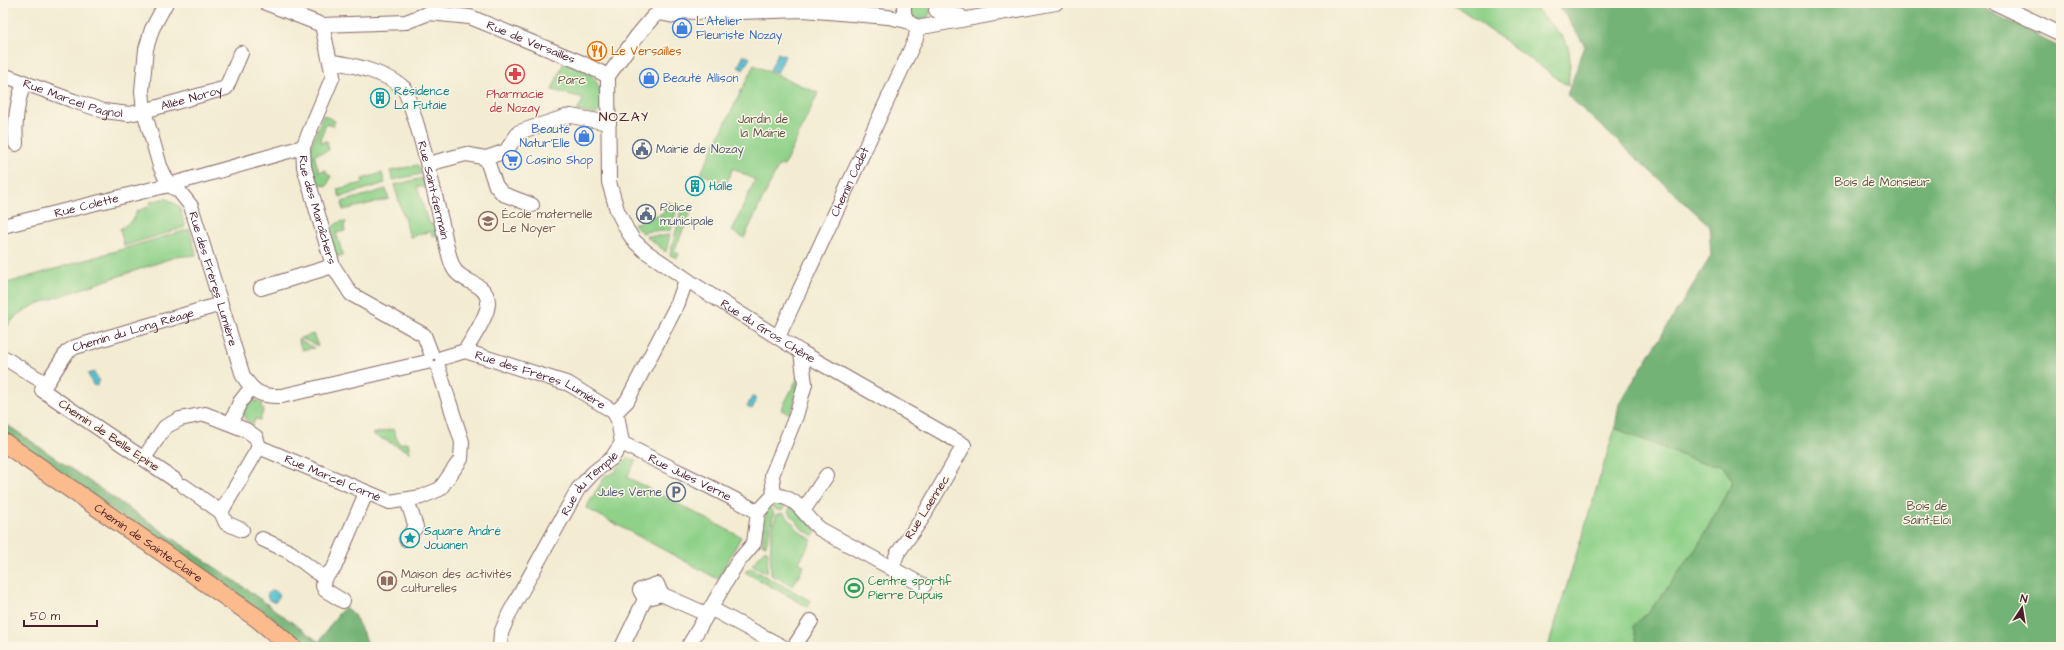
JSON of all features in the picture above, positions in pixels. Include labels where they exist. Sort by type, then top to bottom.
[{"type":"main road","name":"Chemin de Sainte-Claire","points":[[3,442],[257,618],[292,647]]},
{"type":"street","name":"Rue des Frères Lumière","points":[[166,3],[152,29],[146,49],[142,91],[144,111],[160,166],[169,185],[179,191],[191,206],[243,376],[251,388],[270,397],[282,396],[435,360],[466,351],[569,384],[614,412]]},
{"type":"street","name":"Rue de Versailles","points":[[266,3],[322,25],[406,22],[431,8],[470,17],[580,62],[608,76]]},
{"type":"street","points":[[608,76],[653,17],[678,6],[709,13],[843,8],[888,17],[969,17],[1056,3]]},
{"type":"street","points":[[1995,3],[2061,34]]},
{"type":"street","points":[[912,17],[933,19],[935,6],[951,15],[969,17]]},
{"type":"street","name":"Chemin Cadet","points":[[778,337],[916,38],[912,17]]},
{"type":"street","name":"Rue des Maraîchers","points":[[322,25],[332,62],[333,76],[304,147],[304,167],[332,266],[351,294],[364,304],[424,335],[435,360]]},
{"type":"street","name":"Allée Noroy","points":[[144,111],[226,88],[241,53]]},
{"type":"street","name":"Rue Saint-Germain","points":[[332,62],[347,63],[397,82],[404,88],[429,166],[453,267],[458,274],[481,288],[486,294],[488,301],[488,309],[466,351]]},
{"type":"street","name":"Rue Marcel Pagnol","points":[[3,75],[104,110],[129,114],[144,111]]},
{"type":"street","name":"Rue du Gros Chêne","points":[[608,76],[609,182],[617,210],[634,241],[686,280],[801,352],[964,446]]},
{"type":"street","points":[[16,144],[14,130],[19,98],[24,82]]},
{"type":"street","points":[[429,166],[466,154],[486,158],[506,152],[519,132],[565,116],[609,124]]},
{"type":"street","name":"Rue Colette","points":[[3,226],[169,185],[304,147]]},
{"type":"street","points":[[486,158],[496,186],[503,194],[532,204]]},
{"type":"street","points":[[261,288],[332,266]]},
{"type":"street","points":[[614,412],[620,409],[627,401],[678,303],[686,280]]},
{"type":"street","name":"Chemin du Long Réage","points":[[44,387],[67,352],[75,347],[222,304]]},
{"type":"street","points":[[774,495],[772,475],[796,416],[805,384],[801,352]]},
{"type":"street","name":"Chemin de Belle Epine","points":[[3,358],[221,512],[226,523],[242,530]]},
{"type":"street","name":"Rue Marcel Carné","points":[[259,447],[390,502],[434,494],[440,489],[461,459],[462,442],[435,360]]},
{"type":"street","points":[[231,423],[240,402],[251,388]]},
{"type":"street","name":"Rue du Temple","points":[[500,647],[502,633],[509,614],[571,500],[585,479],[612,458],[622,443],[618,420],[614,412]]},
{"type":"street","points":[[144,458],[165,427],[180,419],[206,414],[231,423],[246,430],[256,437],[259,447],[221,512]]},
{"type":"street","name":"Rue Jules Verne","points":[[622,443],[674,471],[713,487],[758,512]]},
{"type":"street","name":"Rue Laennec","points":[[892,569],[897,554],[921,520],[964,446]]},
{"type":"street","points":[[803,511],[827,475]]},
{"type":"street","points":[[343,601],[325,590],[323,586],[324,578],[334,568],[366,493]]},
{"type":"street","points":[[688,647],[708,611],[738,563],[754,543],[758,512],[765,502],[774,495],[791,498],[812,522],[820,528],[924,586]]},
{"type":"street","points":[[406,539],[416,527],[407,500]]},
{"type":"street","points":[[262,539],[290,552],[324,578]]},
{"type":"street","points":[[622,647],[645,599],[661,594],[708,611],[783,647]]},
{"type":"street","points":[[794,647],[811,621]]},
{"type":"green space","points":[[920,1],[927,4],[930,11],[927,18],[920,21],[913,18],[910,11],[913,4]]},
{"type":"green space","points":[[852,3],[887,3],[886,6],[864,8]]},
{"type":"green space","points":[[1452,3],[1533,3],[1567,44],[1570,60],[1568,86]]},
{"type":"green space","name":"Bois de Monsieur","points":[[1557,3],[1973,3],[2061,47],[2061,647],[1638,647],[1633,626],[1650,611],[1698,546],[1733,481],[1722,465],[1698,462],[1615,428],[1619,404],[1711,256],[1709,225],[1567,95],[1585,46]]},
{"type":"green space","name":"Parc","points":[[564,62],[589,73],[597,83],[600,90],[601,110],[595,115],[577,111],[584,98],[552,90]]},
{"type":"green space","name":"Jardin de la Mairie","points":[[754,65],[818,93],[784,166],[779,165],[744,238],[732,231],[755,180],[733,168],[725,186],[701,173]]},
{"type":"green space","points":[[323,115],[335,121],[333,126],[326,124],[321,137],[321,142],[327,141],[329,150],[314,155],[319,172],[326,170],[327,174],[331,176],[327,186],[315,183],[310,150]]},
{"type":"green space","points":[[418,165],[421,174],[393,180],[390,171]]},
{"type":"green space","points":[[382,173],[385,183],[340,197],[337,189],[363,183],[362,179]]},
{"type":"green space","points":[[423,178],[426,188],[417,186],[428,222],[437,226],[439,235],[432,236],[431,231],[410,237],[394,185]]},
{"type":"green space","points":[[386,189],[389,199],[343,210],[342,202]]},
{"type":"green space","points":[[166,198],[180,207],[185,227],[124,246],[120,229],[133,220],[137,211],[151,206],[150,202]]},
{"type":"green space","points":[[667,202],[675,205],[677,208],[671,230],[649,231],[642,233],[634,224],[665,212],[663,207],[666,206],[665,203]]},
{"type":"green space","points":[[682,207],[691,212],[674,251],[679,254],[677,258],[670,255]]},
{"type":"green space","points":[[341,221],[346,222],[344,226],[345,231],[336,233],[343,255],[336,257],[329,229]]},
{"type":"green space","points":[[190,229],[196,255],[175,257],[37,304],[18,314],[3,331],[4,284]]},
{"type":"green space","points":[[670,234],[666,252],[646,236],[665,236]]},
{"type":"green space","points":[[313,334],[318,346],[300,338]]},
{"type":"green space","points":[[298,339],[314,348],[302,350]]},
{"type":"green space","points":[[800,373],[800,377],[791,414],[781,410]]},
{"type":"green space","points":[[257,400],[256,402],[258,401],[263,403],[260,408],[264,409],[260,420],[255,419],[253,425],[245,419],[243,411],[247,403]]},
{"type":"green space","points":[[3,422],[245,588],[319,642],[338,614],[345,607],[354,615],[370,647],[308,647],[281,629],[275,620],[259,608],[247,604],[3,434]]},
{"type":"green space","points":[[1615,428],[1698,462],[1722,465],[1733,481],[1698,546],[1650,611],[1633,626],[1638,647],[1548,647]]},
{"type":"green space","points":[[393,429],[399,444],[408,442],[410,452],[372,434]]},
{"type":"green space","points":[[628,458],[636,460],[627,477],[741,537],[718,579],[586,508],[605,476],[616,472],[616,469]]},
{"type":"green space","points":[[777,501],[788,502],[782,510],[777,510],[772,507]]},
{"type":"green space","points":[[792,505],[817,531],[813,536],[802,529],[788,511]]},
{"type":"green space","points":[[769,507],[774,513],[766,545],[762,544],[764,520]]},
{"type":"green space","points":[[784,513],[800,532],[812,540],[799,562],[804,566],[793,586],[771,575],[772,529],[777,514]]},
{"type":"green space","points":[[765,549],[768,551],[767,573],[752,565]]},
{"type":"green space","points":[[750,568],[811,601],[808,607],[745,572]]},
{"type":"water","points":[[778,53],[785,56],[777,73],[770,70]]},
{"type":"water","points":[[744,55],[750,58],[743,70],[738,67]]},
{"type":"water","points":[[94,372],[99,382],[96,386],[93,385],[88,374]]},
{"type":"water","points":[[752,397],[757,399],[752,409],[747,407]]},
{"type":"water","points":[[271,591],[275,591],[277,592],[277,600],[271,601],[268,598],[268,594]]},
{"type":"place","name":"L'Atelier Fleuriste Nozay","points":[[682,28]]},
{"type":"place","name":"Le Versailles","points":[[597,51]]},
{"type":"place","name":"Pharmacie de Nozay","points":[[515,74]]},
{"type":"place","name":"Beauté Allison","points":[[649,78]]},
{"type":"place","name":"Résidence La Futaie","points":[[380,98]]},
{"type":"place","name":"Beauté Natur'Elle","points":[[584,136]]},
{"type":"place","name":"Mairie de Nozay","points":[[642,149]]},
{"type":"place","name":"Casino Shop","points":[[512,160]]},
{"type":"place","name":"Halle","points":[[695,186]]},
{"type":"place","name":"Police municipale","points":[[646,214]]},
{"type":"place","name":"École maternelle Le Noyer","points":[[488,221]]},
{"type":"place","name":"Jules Verne","points":[[676,492]]},
{"type":"place","name":"Square André Jouanen","points":[[410,538]]},
{"type":"place","name":"Maison des activités culturelles","points":[[387,581]]},
{"type":"place","name":"Centre sportif Pierre Dupuis","points":[[854,588]]},
{"type":"district","name":"NOZAY","points":[[624,116]]},
{"type":"park label","name":"Bois de Saint-Eloi","points":[[1927,513]]}]
